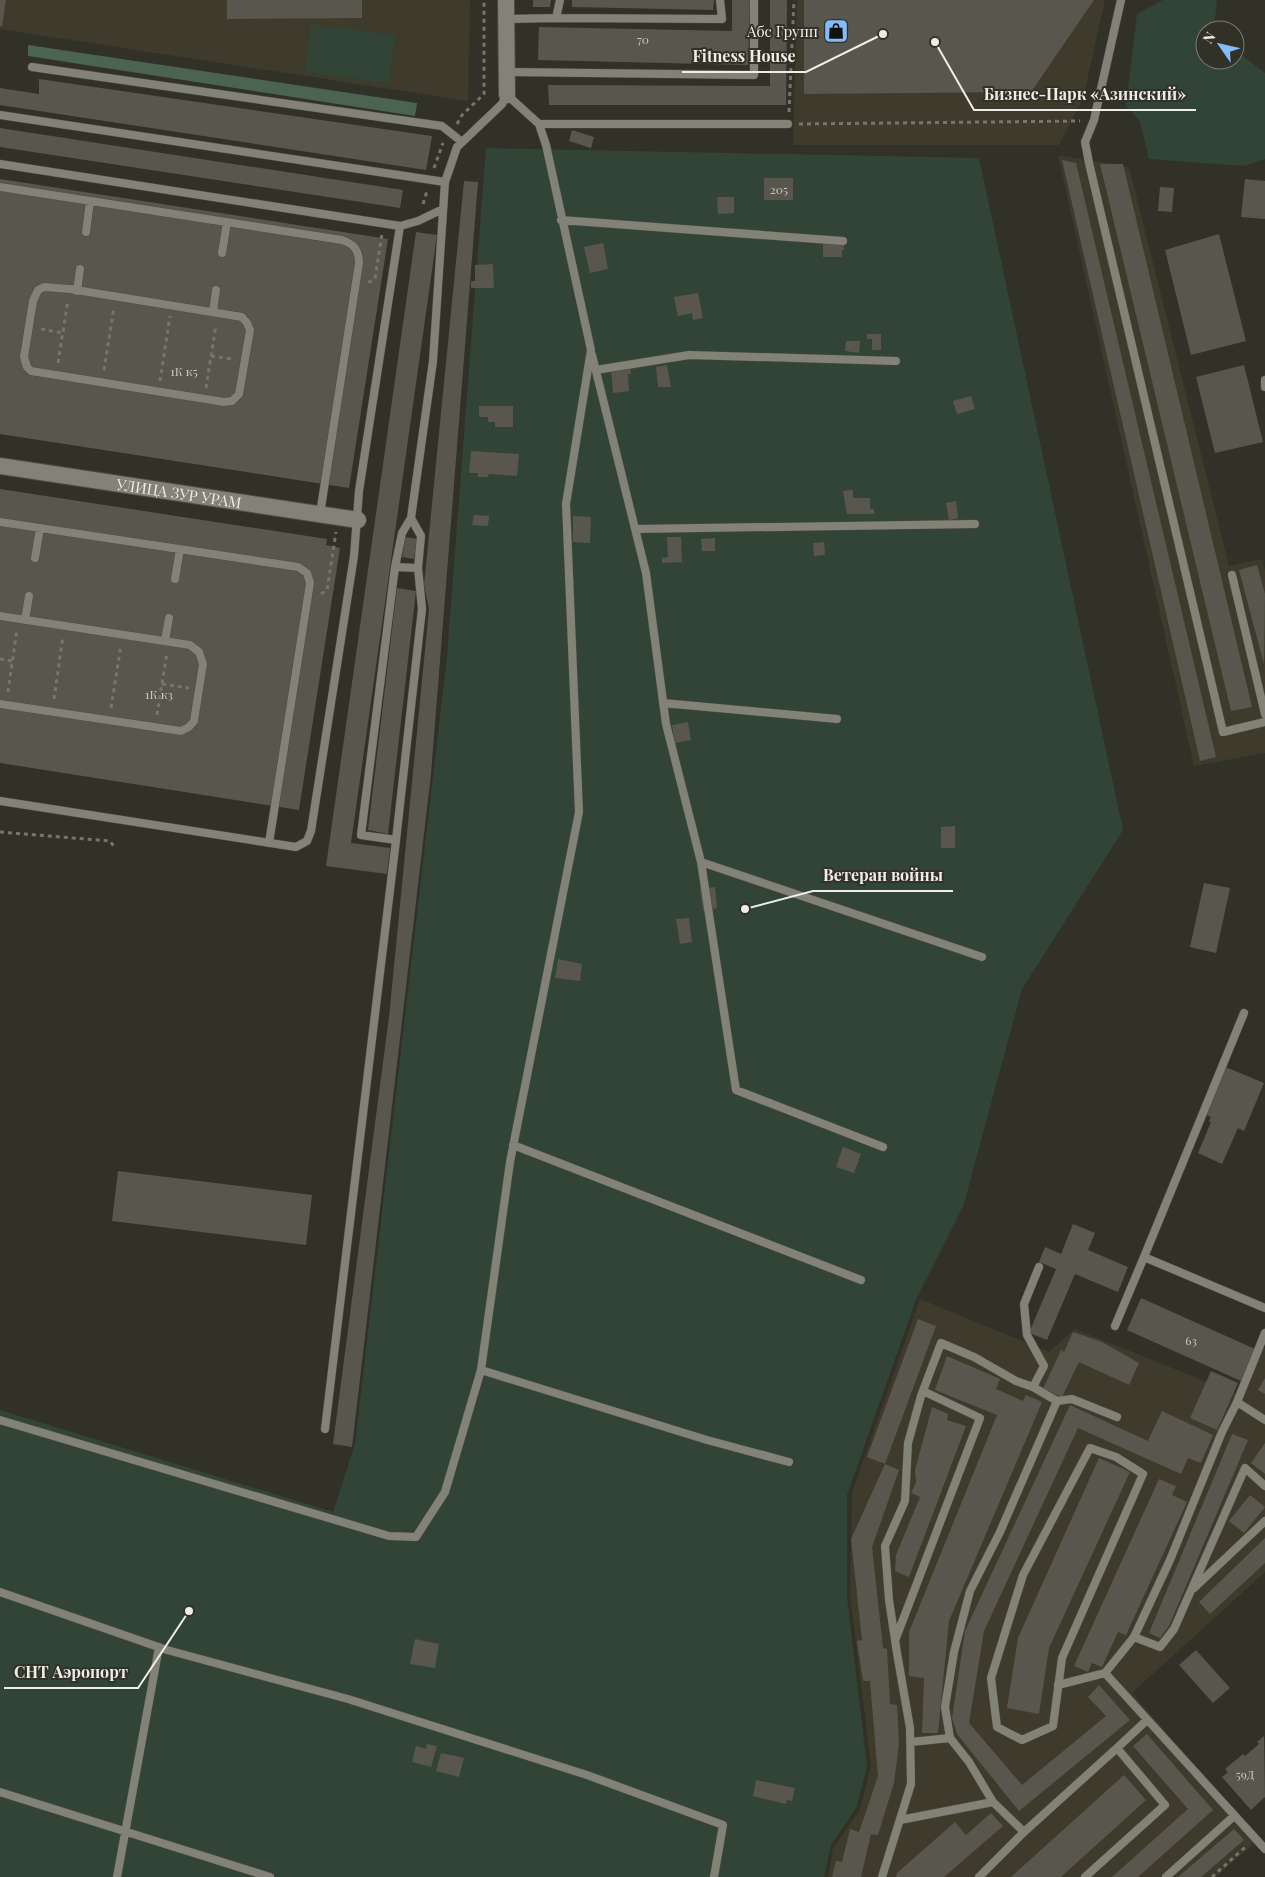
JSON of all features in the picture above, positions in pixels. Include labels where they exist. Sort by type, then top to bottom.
[{"type":"street","points":[[506,0],[507,95]]},
{"type":"street","name":"УЛИЦА ЗУР УРАМ","points":[[0,466],[358,520]]},
{"type":"lane","points":[[556,18],[560,0]]},
{"type":"lane","points":[[506,19],[722,19],[720,0]]},
{"type":"lane","points":[[507,72],[754,75],[754,0]]},
{"type":"lane","points":[[1120,0],[1094,120],[1085,142],[1089,163],[1223,732],[1265,722]]},
{"type":"lane","points":[[32,66],[442,126],[462,142]]},
{"type":"lane","points":[[396,840],[361,835],[395,567],[402,534],[411,518],[433,361],[445,182],[457,147],[502,104],[507,95],[539,124],[546,145],[591,350],[646,573],[666,724],[701,862],[736,1090],[883,1147]]},
{"type":"lane","points":[[0,115],[445,182]]},
{"type":"lane","points":[[539,124],[788,124]]},
{"type":"lane","points":[[0,164],[400,226],[418,221],[443,209]]},
{"type":"lane","points":[[0,187],[342,240],[354,246],[359,257],[320,514]]},
{"type":"lane","points":[[86,232],[90,201]]},
{"type":"lane","points":[[561,220],[844,241]]},
{"type":"lane","points":[[222,253],[227,222]]},
{"type":"lane","points":[[0,801],[296,847],[304,843],[310,836],[352,566],[358,520],[359,491],[400,226]]},
{"type":"lane","points":[[73,290],[80,268]]},
{"type":"lane","points":[[50,287],[116,297],[238,316],[247,323],[250,334],[240,391],[237,397],[228,402],[204,399],[37,373],[27,367],[24,357],[28,328],[33,300],[38,290],[50,287]]},
{"type":"lane","points":[[216,290],[216,312]]},
{"type":"lane","points":[[0,1420],[389,1536],[416,1537],[445,1492],[481,1370],[513,1145],[579,812],[566,504],[591,350]]},
{"type":"lane","points":[[596,370],[688,355],[896,361]]},
{"type":"lane","points":[[1265,380],[1265,387]]},
{"type":"lane","points":[[325,1429],[422,608],[418,568],[421,536],[411,518]]},
{"type":"lane","points":[[0,522],[303,570],[310,583],[269,843]]},
{"type":"lane","points":[[635,529],[975,524]]},
{"type":"lane","points":[[35,558],[40,528]]},
{"type":"lane","points":[[175,579],[180,549]]},
{"type":"lane","points":[[395,567],[418,568]]},
{"type":"lane","points":[[1232,576],[1265,714]]},
{"type":"lane","points":[[22,619],[29,596]]},
{"type":"lane","points":[[0,616],[190,645],[199,652],[203,664],[194,721],[189,728],[177,732],[3,705]]},
{"type":"lane","points":[[167,642],[169,618]]},
{"type":"lane","points":[[663,703],[837,719]]},
{"type":"lane","points":[[701,862],[982,957]]},
{"type":"lane","points":[[1115,1326],[1244,1012]]},
{"type":"lane","points":[[513,1145],[861,1280]]},
{"type":"lane","points":[[1144,1257],[1265,1308]]},
{"type":"lane","points":[[1033,1387],[1044,1366],[1027,1335],[1024,1304],[1039,1267]]},
{"type":"lane","points":[[1058,1685],[1105,1674],[1134,1637],[1170,1560],[1265,1333]]},
{"type":"lane","points":[[882,1877],[911,1784],[910,1728],[895,1640],[884,1546],[905,1501],[908,1443],[923,1391],[940,1343],[974,1357],[1016,1381],[1033,1387],[1057,1401],[1072,1399],[1117,1417]]},
{"type":"lane","points":[[481,1370],[707,1440],[789,1462]]},
{"type":"lane","points":[[895,1640],[980,1418],[923,1391]]},
{"type":"lane","points":[[1024,1832],[994,1802],[969,1762],[950,1738],[945,1707],[954,1652],[970,1591],[1000,1532],[1057,1401]]},
{"type":"lane","points":[[1237,1402],[1265,1420]]},
{"type":"lane","points":[[1090,1448],[1116,1457],[1143,1474],[1062,1658],[1058,1685],[1053,1726],[1022,1740],[996,1727],[991,1678],[1023,1576],[1090,1448]]},
{"type":"lane","points":[[1134,1637],[1160,1647],[1174,1629],[1245,1468],[1265,1486]]},
{"type":"lane","points":[[1191,1591],[1265,1520]]},
{"type":"lane","points":[[0,1592],[159,1647],[357,1702],[587,1775],[723,1825],[714,1877]]},
{"type":"lane","points":[[116,1877],[159,1647]]},
{"type":"lane","points":[[1105,1674],[1262,1846]]},
{"type":"lane","points":[[979,1877],[1024,1832],[1148,1720]]},
{"type":"lane","points":[[911,1742],[950,1738]]},
{"type":"lane","points":[[1085,1877],[1165,1805],[1117,1748]]},
{"type":"lane","points":[[0,1792],[270,1877]]},
{"type":"lane","points":[[900,1820],[994,1802]]},
{"type":"lane","points":[[1166,1877],[1234,1816]]},
{"type":"path","points":[[794,0],[788,124],[1094,120]]},
{"type":"path","points":[[376,272],[381,237]]},
{"type":"path","points":[[56,376],[73,290]]},
{"type":"path","points":[[102,383],[116,297]]},
{"type":"path","points":[[158,392],[172,305]]},
{"type":"path","points":[[204,399],[216,312]]},
{"type":"path","points":[[28,328],[63,333]]},
{"type":"path","points":[[211,356],[245,361]]},
{"type":"path","points":[[327,585],[334,547]]},
{"type":"path","points":[[3,705],[22,619]]},
{"type":"path","points":[[52,712],[65,626]]},
{"type":"path","points":[[109,721],[122,635]]},
{"type":"path","points":[[155,728],[167,642]]},
{"type":"path","points":[[0,660],[12,661]]},
{"type":"path","points":[[162,684],[199,690]]},
{"type":"path","points":[[0,832],[110,841],[115,848]]},
{"type":"path","points":[[1212,1877],[1243,1849],[1262,1846]]},
{"type":"shaded area","points":[[0,0],[470,0],[468,101],[0,29]]},
{"type":"shaded area","points":[[797,0],[1105,0],[1083,99],[1059,145],[793,145]]},
{"type":"shaded area","points":[[1058,155],[1129,167],[1229,566],[1262,559],[1265,570],[1265,753],[1194,766]]},
{"type":"shaded area","points":[[920,1299],[1049,1352],[1075,1329],[1237,1394],[1265,1347],[1265,1572],[1132,1693],[1259,1839],[1216,1877],[828,1877],[833,1848],[860,1810],[871,1765],[850,1596],[852,1493]]},
{"type":"green space","points":[[1163,0],[1217,0],[1215,20],[1195,20],[1195,70],[1245,70],[1245,58],[1265,73],[1265,159],[1244,166],[1149,159],[1140,121],[1126,106],[1137,14]]},
{"type":"green space","points":[[311,24],[395,35],[389,83],[305,72]]},
{"type":"green space","points":[[28,45],[417,103],[415,116],[28,56]]},
{"type":"green space","points":[[486,148],[979,158],[1123,830],[1022,989],[963,1207],[917,1297],[847,1495],[847,1597],[867,1767],[856,1808],[831,1845],[824,1877],[0,1877],[0,1410],[333,1512],[355,1444],[447,657]]},
{"type":"building","points":[[0,0],[6,0],[2,26],[0,26]]},
{"type":"building","points":[[227,0],[362,0],[362,18],[227,19]]},
{"type":"building","points":[[533,0],[551,0],[550,7],[533,7]]},
{"type":"building","points":[[572,0],[714,0],[713,10],[572,7]]},
{"type":"building","points":[[732,0],[750,0],[748,65],[538,60],[539,27],[732,31]]},
{"type":"building","points":[[770,0],[787,0],[786,105],[549,105],[548,85],[770,86]]},
{"type":"building","points":[[804,0],[1094,0],[1031,92],[804,94]]},
{"type":"building","points":[[39,79],[432,136],[426,170],[0,105],[0,88],[39,94]]},
{"type":"building","points":[[0,128],[403,190],[400,208],[0,147]]},
{"type":"building","points":[[572,130],[594,137],[591,148],[569,141]]},
{"type":"building","points":[[1062,160],[1076,163],[1216,757],[1200,761]]},
{"type":"building","points":[[1100,164],[1123,164],[1252,707],[1231,711]]},
{"type":"building","points":[[764,178],[793,178],[793,200],[764,200]]},
{"type":"building","points":[[0,179],[388,239],[349,488],[0,434]]},
{"type":"building","points":[[1245,179],[1265,181],[1265,219],[1241,217]]},
{"type":"building","points":[[464,181],[478,182],[431,774],[352,1447],[333,1444],[389,1017],[429,609],[424,585]]},
{"type":"building","points":[[1160,187],[1174,188],[1172,212],[1158,211]]},
{"type":"building","points":[[717,197],[734,197],[734,213],[718,214]]},
{"type":"building","points":[[416,232],[437,235],[351,843],[390,848],[387,874],[326,866]]},
{"type":"building","points":[[1219,234],[1246,341],[1191,355],[1165,250]]},
{"type":"building","points":[[823,240],[844,240],[842,257],[823,257]]},
{"type":"building","points":[[603,243],[608,269],[590,273],[584,247]]},
{"type":"building","points":[[493,264],[494,288],[471,288],[471,281],[475,281],[475,265]]},
{"type":"building","points":[[698,293],[703,318],[693,320],[692,313],[678,316],[674,297]]},
{"type":"building","points":[[867,334],[881,334],[881,350],[872,350],[872,339],[867,339]]},
{"type":"building","points":[[846,341],[860,341],[859,353],[845,351]]},
{"type":"building","points":[[667,365],[671,387],[658,387],[656,367]]},
{"type":"building","points":[[1244,365],[1263,442],[1215,453],[1196,377]]},
{"type":"building","points":[[630,366],[631,374],[628,374],[629,391],[613,393],[611,368]]},
{"type":"building","points":[[971,396],[975,409],[957,414],[953,401]]},
{"type":"building","points":[[479,406],[513,406],[513,427],[495,427],[495,422],[488,422],[488,417],[481,417],[479,415]]},
{"type":"building","points":[[471,451],[519,454],[517,476],[489,474],[488,477],[478,477],[478,473],[469,473]]},
{"type":"building","points":[[0,489],[327,539],[326,545],[340,548],[299,810],[0,763]]},
{"type":"building","points":[[853,490],[853,498],[870,498],[870,509],[874,509],[874,514],[847,514],[843,491]]},
{"type":"building","points":[[956,501],[958,518],[949,520],[946,503]]},
{"type":"building","points":[[474,515],[489,516],[488,526],[472,525]]},
{"type":"building","points":[[573,516],[591,517],[590,543],[573,542]]},
{"type":"building","points":[[405,537],[417,539],[414,559],[402,557]]},
{"type":"building","points":[[667,537],[681,537],[682,562],[662,563],[662,558],[668,557]]},
{"type":"building","points":[[715,538],[715,551],[702,551],[701,539]]},
{"type":"building","points":[[824,542],[825,555],[814,556],[813,543]]},
{"type":"building","points":[[1257,565],[1265,594],[1264,664],[1239,570]]},
{"type":"building","points":[[397,588],[416,591],[388,834],[368,830]]},
{"type":"building","points":[[688,722],[691,740],[675,743],[672,725]]},
{"type":"building","points":[[955,826],[955,848],[941,848],[941,827]]},
{"type":"building","points":[[1204,883],[1230,888],[1216,953],[1190,947]]},
{"type":"building","points":[[715,887],[717,908],[703,911],[700,889]]},
{"type":"building","points":[[689,918],[692,942],[680,944],[676,919]]},
{"type":"building","points":[[558,959],[582,964],[580,981],[555,978]]},
{"type":"building","points":[[1223,1066],[1264,1083],[1244,1131],[1238,1128],[1222,1164],[1198,1153],[1211,1122],[1209,1121],[1211,1117],[1202,1113]]},
{"type":"building","points":[[843,1147],[861,1154],[854,1173],[836,1167]]},
{"type":"building","points":[[118,1171],[312,1195],[306,1245],[112,1221]]},
{"type":"building","points":[[1073,1224],[1095,1233],[1088,1250],[1128,1267],[1118,1292],[1075,1274],[1047,1340],[1029,1333],[1056,1269],[1039,1262],[1045,1247],[1061,1254]]},
{"type":"building","points":[[1141,1298],[1255,1349],[1241,1381],[1127,1330]]},
{"type":"building","points":[[918,1319],[936,1326],[885,1464],[867,1457]]},
{"type":"building","points":[[1073,1332],[1102,1342],[1139,1363],[1129,1385],[1079,1362],[1062,1397],[1043,1389],[1061,1350],[1064,1352]]},
{"type":"building","points":[[947,1356],[1000,1379],[996,1389],[1023,1401],[1026,1395],[1042,1402],[949,1621],[938,1733],[922,1733],[924,1678],[909,1676],[909,1632],[997,1415],[935,1390]]},
{"type":"building","points":[[1211,1371],[1238,1383],[1217,1430],[1190,1418]]},
{"type":"building","points":[[1265,1378],[1265,1394],[1258,1390]]},
{"type":"building","points":[[1070,1405],[1148,1441],[1162,1411],[1213,1435],[1201,1463],[1188,1458],[1181,1474],[1078,1428],[984,1631],[969,1723],[1022,1785],[1106,1716],[1088,1697],[1099,1685],[1130,1720],[1019,1811],[957,1734],[952,1718],[965,1631]]},
{"type":"building","points":[[932,1407],[948,1414],[947,1420],[966,1426],[909,1577],[895,1571],[896,1555],[920,1497],[911,1493],[916,1482],[915,1470]]},
{"type":"building","points":[[1232,1434],[1248,1440],[1169,1626],[1160,1638],[1149,1633]]},
{"type":"building","points":[[1265,1443],[1265,1474],[1251,1463]]},
{"type":"building","points":[[1099,1458],[1130,1472],[1049,1648],[1039,1714],[1007,1708],[1018,1638]]},
{"type":"building","points":[[885,1464],[899,1470],[872,1547],[883,1648],[887,1649],[890,1704],[897,1705],[899,1744],[894,1783],[878,1835],[871,1834],[861,1877],[832,1877],[836,1861],[842,1862],[850,1829],[859,1832],[878,1776],[870,1681],[863,1681],[857,1641],[862,1640],[851,1539]]},
{"type":"building","points":[[1159,1479],[1176,1486],[1172,1495],[1187,1502],[1126,1635],[1118,1632],[1102,1667],[1092,1663],[1088,1672],[1074,1666]]},
{"type":"building","points":[[1250,1495],[1265,1507],[1244,1533],[1229,1521]]},
{"type":"building","points":[[1265,1538],[1265,1563],[1210,1614],[1199,1602]]},
{"type":"building","points":[[415,1639],[439,1644],[435,1668],[410,1664]]},
{"type":"building","points":[[1196,1650],[1230,1688],[1213,1703],[1179,1665]]},
{"type":"building","points":[[1147,1734],[1213,1810],[1138,1877],[1112,1877],[1188,1809],[1133,1746]]},
{"type":"building","points":[[1264,1736],[1265,1797],[1251,1810],[1222,1777],[1228,1772],[1225,1769],[1243,1754],[1245,1756],[1259,1744],[1257,1742]]},
{"type":"building","points":[[427,1744],[437,1746],[431,1767],[412,1762],[416,1746],[426,1749]]},
{"type":"building","points":[[441,1753],[464,1758],[459,1777],[436,1771]]},
{"type":"building","points":[[1124,1775],[1146,1800],[1061,1877],[1011,1877]]},
{"type":"building","points":[[756,1780],[795,1788],[792,1801],[787,1800],[786,1804],[753,1796]]},
{"type":"building","points":[[991,1813],[1003,1826],[944,1877],[896,1877],[897,1873],[955,1822],[966,1835]]},
{"type":"building","points":[[1234,1829],[1244,1840],[1201,1877],[1178,1877]]},
{"type":"place","name":"Абс Групп","points":[[836,31]]},
{"type":"place","name":"Fitness House","points":[[883,34]]},
{"type":"place","name":"Бизнес-Парк «Азинский»","points":[[935,42]]},
{"type":"place","name":"Ветеран войны","points":[[745,909]]},
{"type":"place","name":"СНТ Аэропорт","points":[[189,1611]]}]
